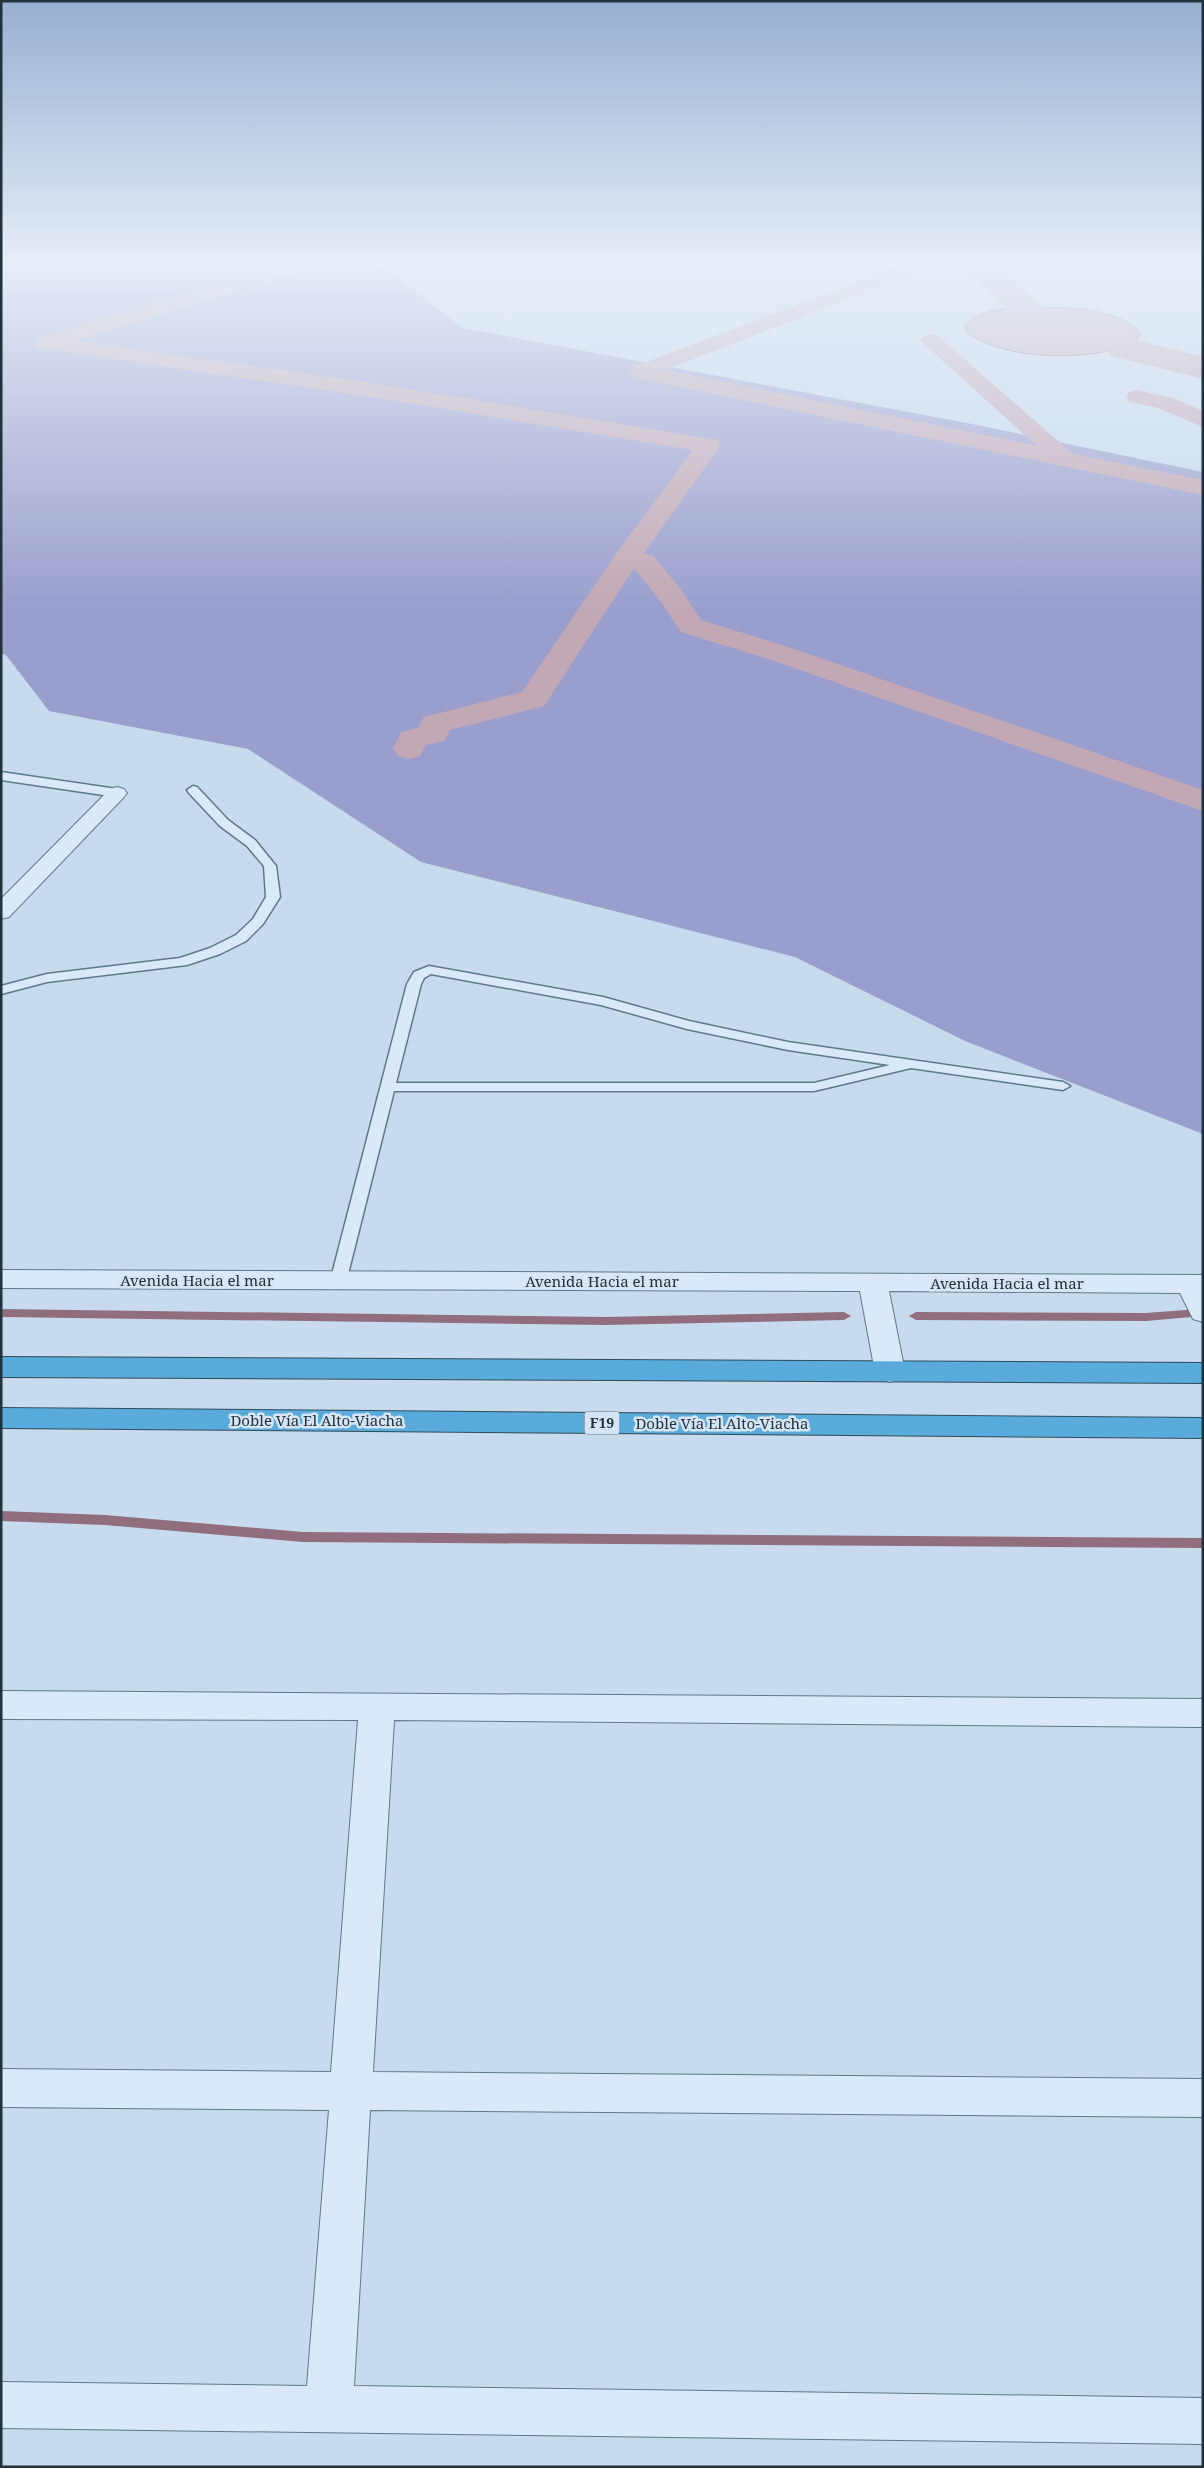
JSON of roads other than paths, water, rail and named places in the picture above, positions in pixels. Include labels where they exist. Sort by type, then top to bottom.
[{"type":"highway","points":[[1,1367],[1203,1373]]},
{"type":"highway","name":"Doble Vía El Alto-Viacha","points":[[1,1418],[1203,1428]]},
{"type":"street","points":[[1,912],[117,793]]},
{"type":"street","name":"Avenida Hacia el mar","points":[[1,1279],[338,1282],[1197,1284]]},
{"type":"street","points":[[873,1283],[890,1372]]},
{"type":"street","points":[[1197,1284],[1203,1313]]},
{"type":"street","points":[[1,1706],[377,1706],[1203,1713]]},
{"type":"street","points":[[329,2409],[377,1706]]},
{"type":"street","points":[[1,2088],[1203,2098]]},
{"type":"street","points":[[1,2405],[1203,2421]]},
{"type":"lane","points":[[1,776],[117,793]]},
{"type":"lane","points":[[1,990],[47,978],[182,962],[215,951],[240,938],[258,921],[272,897],[270,866],[251,843],[224,823],[193,790]]},
{"type":"lane","points":[[338,1282],[414,984],[419,974],[429,970],[449,972],[603,1001],[687,1026],[788,1046],[1063,1086]]},
{"type":"lane","points":[[389,1087],[814,1087],[913,1064]]},
{"type":"waterway","points":[[299,379],[709,445],[628,557]]},
{"type":"waterway","points":[[676,379],[1203,488]]},
{"type":"waterway","points":[[975,379],[1064,458]]},
{"type":"waterway","points":[[1137,397],[1165,403],[1203,420]]},
{"type":"waterway","points":[[409,749],[412,739],[433,734],[435,724],[533,699],[628,557]]},
{"type":"waterway","points":[[628,557],[643,562],[669,593],[691,626],[781,654],[1203,801]]},
{"type":"waterway","points":[[1,1313],[605,1321],[844,1316]]},
{"type":"waterway","points":[[916,1316],[1146,1317],[1199,1313]]},
{"type":"waterway","points":[[1,1516],[105,1520],[303,1537],[1203,1543]]}]
